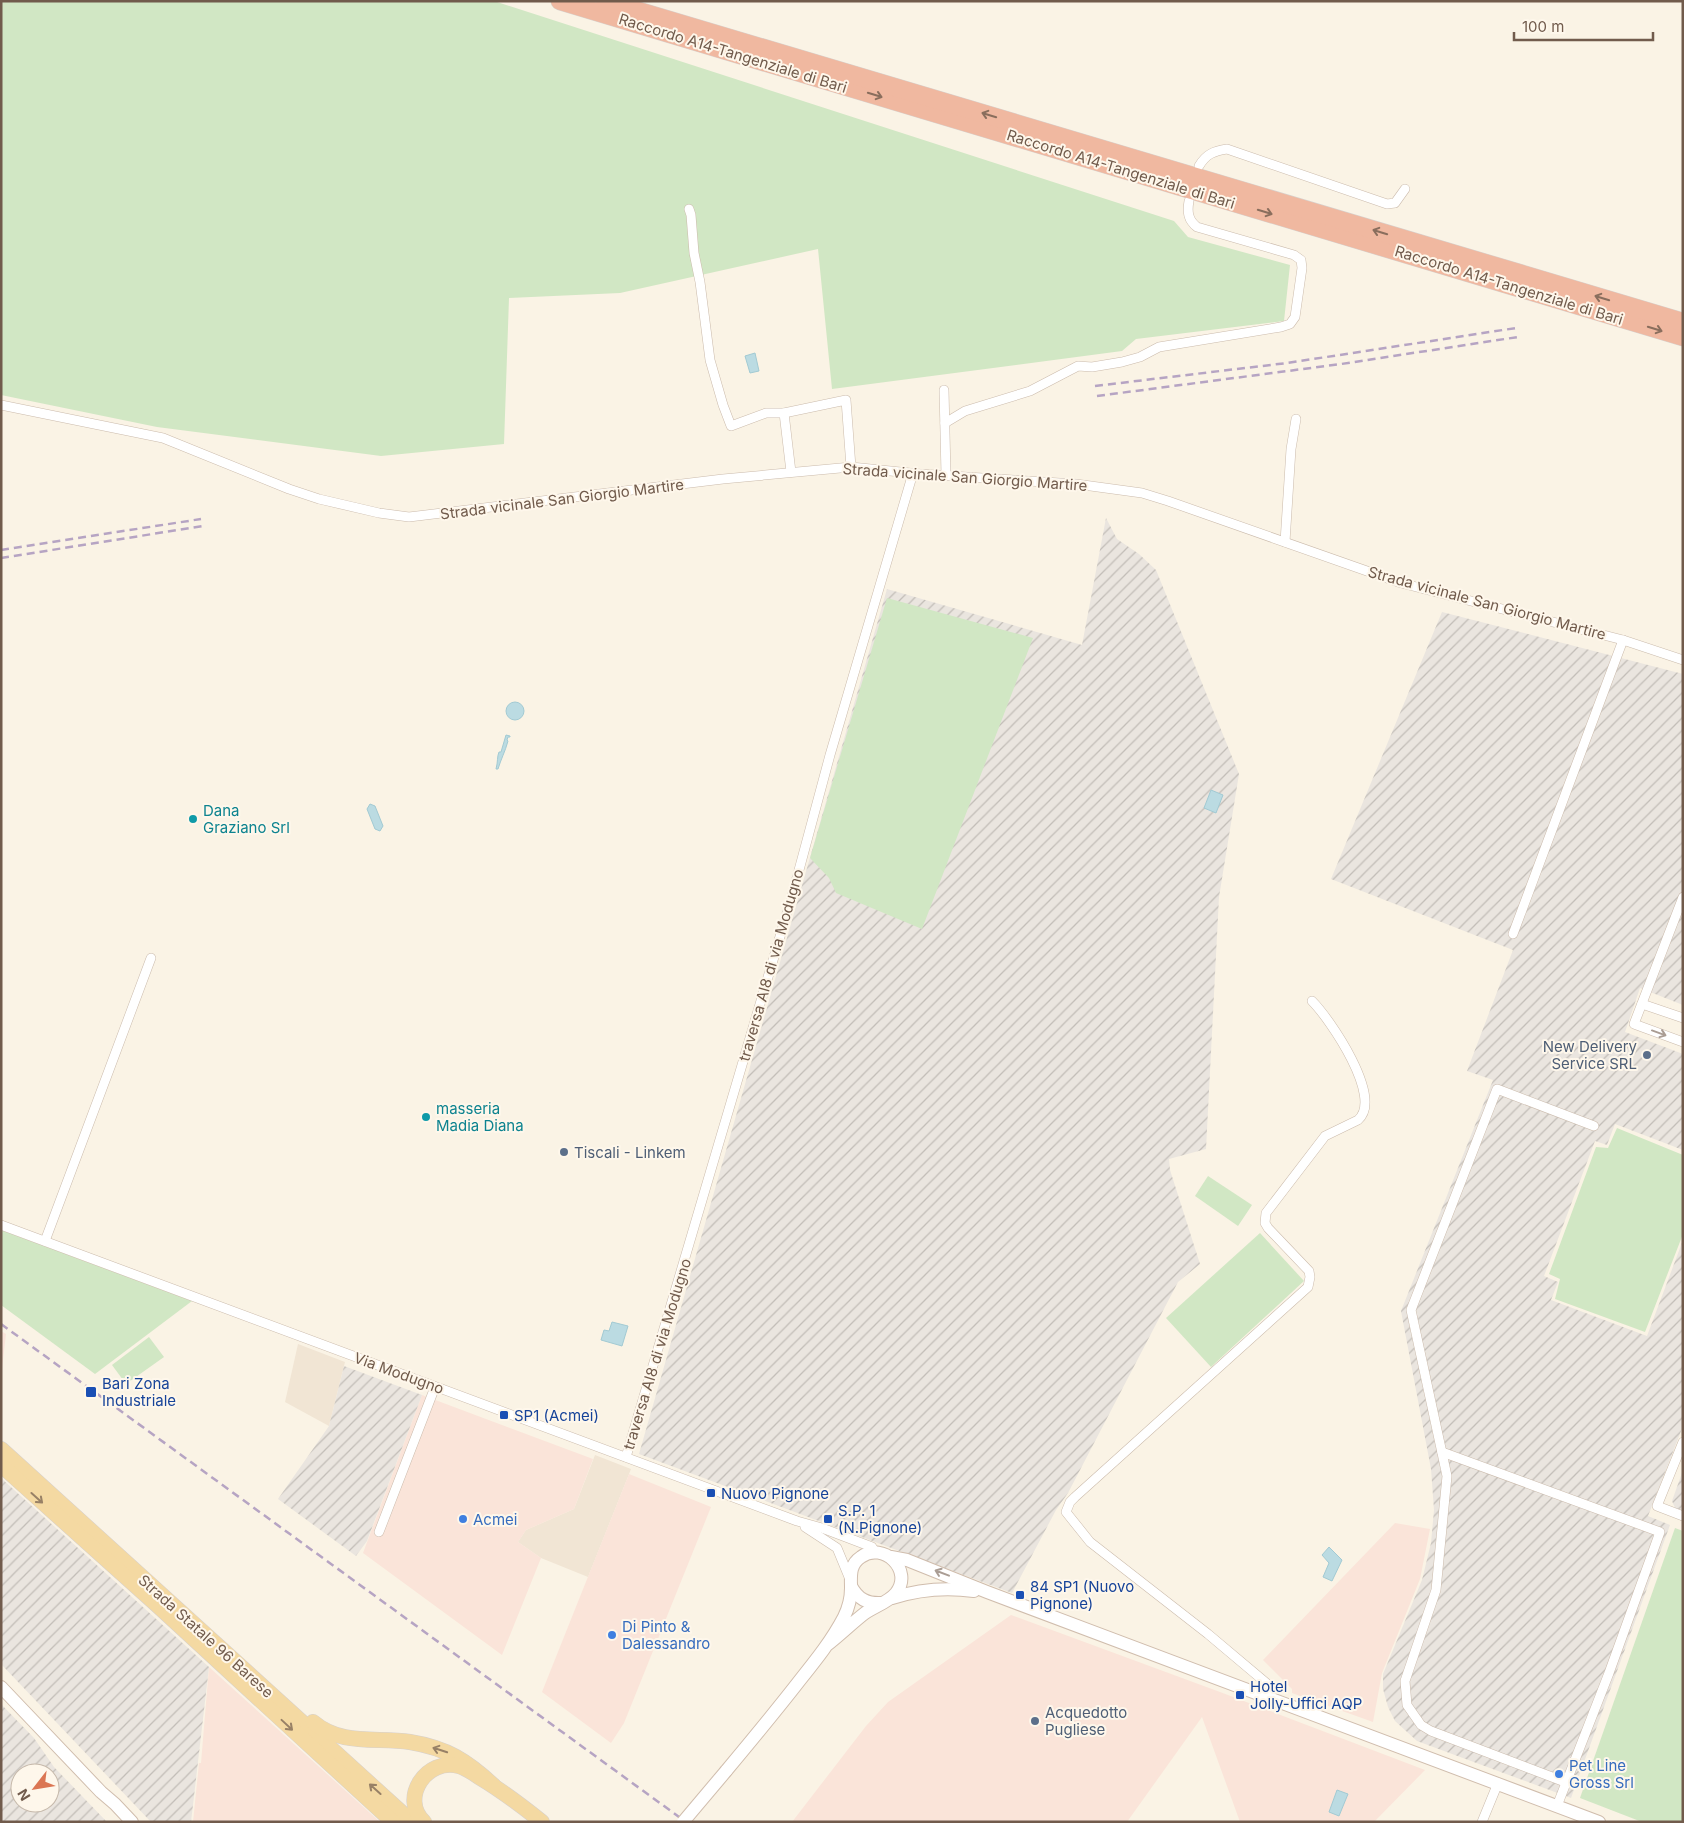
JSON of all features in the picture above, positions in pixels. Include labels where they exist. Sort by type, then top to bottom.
[{"type":"highway","name":"Raccordo A14-Tangenziale di Bari","points":[[560,1],[1683,337]]},
{"type":"highway","name":"Raccordo A14-Tangenziale di Bari","points":[[605,1],[1683,322]]},
{"type":"main road","name":"Strada Statale 96 Barese","points":[[1,1449],[412,1822]]},
{"type":"main road","name":"Strada Statale 96 Barese","points":[[1,1465],[393,1822]]},
{"type":"main road","points":[[246,1671],[266,1680],[329,1733],[350,1739],[412,1742],[442,1750],[465,1761],[494,1786],[542,1822]]},
{"type":"main road","points":[[424,1822],[416,1809],[415,1792],[420,1780],[434,1769],[445,1765],[456,1765],[494,1786]]},
{"type":"street","points":[[1199,166],[1208,154],[1216,150],[1227,149],[1387,204],[1395,203],[1405,189]]},
{"type":"street","points":[[945,423],[965,411],[1030,391],[1078,366],[1092,367],[1122,362],[1140,357],[1159,347],[1290,324],[1295,317],[1302,268],[1301,260],[1294,255],[1197,227],[1188,216],[1189,201]]},
{"type":"street","points":[[689,209],[710,360],[722,405],[731,426],[759,414],[784,413],[846,400],[851,467]]},
{"type":"street","points":[[944,390],[946,475]]},
{"type":"street","name":"Strada vicinale San Giorgio Martire","points":[[1,405],[163,438],[289,489],[379,513],[409,517],[791,472],[851,467],[1076,484],[1142,493],[1401,583],[1623,640],[1683,660]]},
{"type":"street","points":[[784,413],[791,472]]},
{"type":"street","points":[[1285,542],[1296,419]]},
{"type":"street","name":"traversa AI8 di via Modugno","points":[[626,1457],[792,896],[830,755],[913,473]]},
{"type":"street","points":[[1513,934],[1623,640]]},
{"type":"street","points":[[1683,897],[1634,1024],[1683,1042]]},
{"type":"street","points":[[45,1241],[151,958]]},
{"type":"street","points":[[1268,1698],[1271,1687],[1208,1634],[1090,1542],[1066,1512],[1070,1502],[1075,1497],[1308,1287],[1309,1271],[1268,1228],[1265,1223],[1266,1213],[1325,1136],[1358,1120],[1363,1116],[1366,1105],[1358,1076],[1347,1049],[1330,1021],[1312,1002]]},
{"type":"street","points":[[1642,1004],[1683,1018]]},
{"type":"street","points":[[1565,1782],[1430,1731],[1422,1725],[1407,1705],[1405,1681],[1436,1590],[1447,1476],[1411,1310],[1496,1089],[1594,1126]]},
{"type":"street","name":"Via Modugno","points":[[1,1225],[797,1521],[822,1528],[872,1547],[876,1552]]},
{"type":"street","points":[[379,1532],[435,1387]]},
{"type":"street","points":[[1683,1442],[1657,1506],[1683,1516]]},
{"type":"street","points":[[1442,1452],[1660,1532],[1609,1673],[1557,1806]]},
{"type":"street","name":"Via Modugno","points":[[797,1521],[837,1548],[850,1582]]},
{"type":"street","points":[[683,1822],[827,1645],[844,1616],[852,1566],[858,1558],[876,1552],[907,1560],[987,1592],[1600,1822]]},
{"type":"street","points":[[827,1645],[856,1620],[887,1600],[898,1590],[901,1581],[900,1570],[891,1557]]},
{"type":"street","points":[[850,1582],[856,1594],[872,1604],[908,1592],[944,1588],[987,1592]]},
{"type":"street","points":[[1,1687],[100,1792],[115,1804],[132,1822]]},
{"type":"street","points":[[1482,1822],[1498,1783]]},
{"type":"street","points":[[100,1792],[120,1822]]},
{"type":"shaded area","name":"Nuovo Pignone","points":[[1106,518],[1117,539],[1139,554],[1156,570],[1239,774],[1219,897],[1206,1149],[1169,1159],[1170,1170],[1200,1264],[1178,1282],[1068,1493],[1056,1510],[1012,1593],[639,1454],[887,589],[1082,645]]},
{"type":"shaded area","points":[[1442,612],[1683,674],[1683,1005],[1640,988],[1625,1032],[1683,1054],[1683,1150],[1615,1124],[1607,1145],[1595,1141],[1544,1276],[1558,1282],[1551,1300],[1647,1336],[1683,1240],[1683,1426],[1648,1516],[1670,1525],[1571,1798],[1417,1741],[1395,1721],[1388,1707],[1383,1689],[1383,1674],[1422,1580],[1431,1543],[1434,1510],[1431,1469],[1401,1311],[1493,1080],[1467,1071],[1513,950],[1331,879]]},
{"type":"shaded area","points":[[1,1331],[6,1334],[1,1377]]},
{"type":"shaded area","points":[[298,1344],[345,1362],[329,1426],[285,1402]]},
{"type":"shaded area","points":[[344,1366],[422,1395],[367,1541],[356,1556],[278,1499],[329,1426]]},
{"type":"shaded area","name":"Acmei","points":[[422,1395],[593,1459],[574,1509],[526,1530],[518,1542],[541,1558],[502,1655],[363,1553]]},
{"type":"shaded area","points":[[595,1455],[631,1469],[588,1577],[541,1558],[518,1542],[526,1530],[574,1509]]},
{"type":"shaded area","points":[[1683,1470],[1683,1513],[1676,1510],[1672,1501]]},
{"type":"shaded area","name":"Di Pinto & Dalessandro","points":[[629,1474],[711,1507],[624,1723],[611,1743],[542,1692]]},
{"type":"shaded area","points":[[1,1478],[209,1667],[191,1822],[151,1822],[1,1664]]},
{"type":"shaded area","points":[[1395,1523],[1430,1529],[1420,1579],[1382,1673],[1373,1722],[1292,1693],[1292,1689],[1263,1660]]},
{"type":"shaded area","name":"Acquedotto Pugliese","points":[[1011,1615],[1425,1770],[1374,1822],[1240,1822],[1202,1717],[1127,1822],[792,1822],[866,1726],[888,1702]]},
{"type":"shaded area","points":[[209,1667],[380,1822],[193,1822],[199,1763],[201,1763]]},
{"type":"shaded area","points":[[1,1704],[34,1738],[51,1763],[10,1763],[10,1813],[60,1813],[60,1773],[107,1822],[1,1822]]},
{"type":"green space","points":[[1,1],[494,1],[1174,221],[1188,237],[1290,265],[1284,321],[1136,339],[1122,351],[832,389],[818,249],[620,293],[509,298],[504,444],[381,456],[157,427],[1,395]]},
{"type":"green space","points":[[887,598],[1033,638],[922,929],[836,893],[829,878],[810,858]]},
{"type":"green space","points":[[1617,1128],[1683,1155],[1683,1234],[1645,1332],[1555,1299],[1560,1279],[1549,1274],[1596,1147],[1608,1148]]},
{"type":"green space","points":[[1208,1176],[1252,1205],[1238,1226],[1195,1196]]},
{"type":"green space","points":[[1,1230],[192,1301],[95,1374],[1,1305]]},
{"type":"green space","points":[[1260,1233],[1304,1281],[1211,1367],[1166,1318]]},
{"type":"green space","points":[[149,1337],[164,1357],[126,1384],[112,1365]]},
{"type":"green space","points":[[1675,1528],[1683,1531],[1683,1822],[1642,1822],[1580,1798]]},
{"type":"water","points":[[755,353],[759,371],[750,373],[745,356]]},
{"type":"water","points":[[511,702],[519,702],[524,707],[522,718],[511,720],[506,715],[506,707]]},
{"type":"water","points":[[506,735],[510,737],[508,737],[498,769],[496,769],[498,754],[501,752]]},
{"type":"water","points":[[1211,790],[1223,795],[1216,813],[1204,808]]},
{"type":"water","points":[[370,804],[375,806],[383,826],[380,831],[375,829],[367,809]]},
{"type":"water","points":[[612,1322],[628,1326],[622,1346],[601,1340],[604,1330],[609,1331]]},
{"type":"water","points":[[1329,1547],[1342,1560],[1332,1581],[1323,1577],[1329,1563],[1322,1555]]},
{"type":"water","points":[[1337,1790],[1348,1794],[1339,1816],[1329,1812]]},
{"type":"railway","points":[[1095,386],[1287,363],[1516,328]]},
{"type":"railway","points":[[1097,396],[1341,364],[1518,337]]},
{"type":"railway","points":[[1,550],[201,519]]},
{"type":"railway","points":[[1,558],[203,526]]},
{"type":"railway","points":[[1,1324],[686,1822]]},
{"type":"place","name":"Dana Graziano Srl","points":[[193,819]]},
{"type":"place","name":"New Delivery Service SRL","points":[[1647,1055]]},
{"type":"place","name":"masseria Madia Diana","points":[[426,1117]]},
{"type":"place","name":"Tiscali - Linkem","points":[[564,1152]]},
{"type":"place","name":"Bari Zona Industriale","points":[[91,1392]]},
{"type":"place","name":"SP1 (Acmei)","points":[[504,1415]]},
{"type":"place","name":"Nuovo Pignone","points":[[711,1493]]},
{"type":"place","name":"Acmei","points":[[463,1519]]},
{"type":"place","name":"S.P. 1 (N.Pignone)","points":[[828,1519]]},
{"type":"place","name":"84 SP1 (Nuovo Pignone)","points":[[1020,1595]]},
{"type":"place","name":"Di Pinto & Dalessandro","points":[[612,1635]]},
{"type":"place","name":"Hotel Jolly-Uffici AQP","points":[[1240,1695]]},
{"type":"place","name":"Acquedotto Pugliese","points":[[1035,1721]]},
{"type":"place","name":"Pet Line Gross Srl","points":[[1559,1774]]}]
